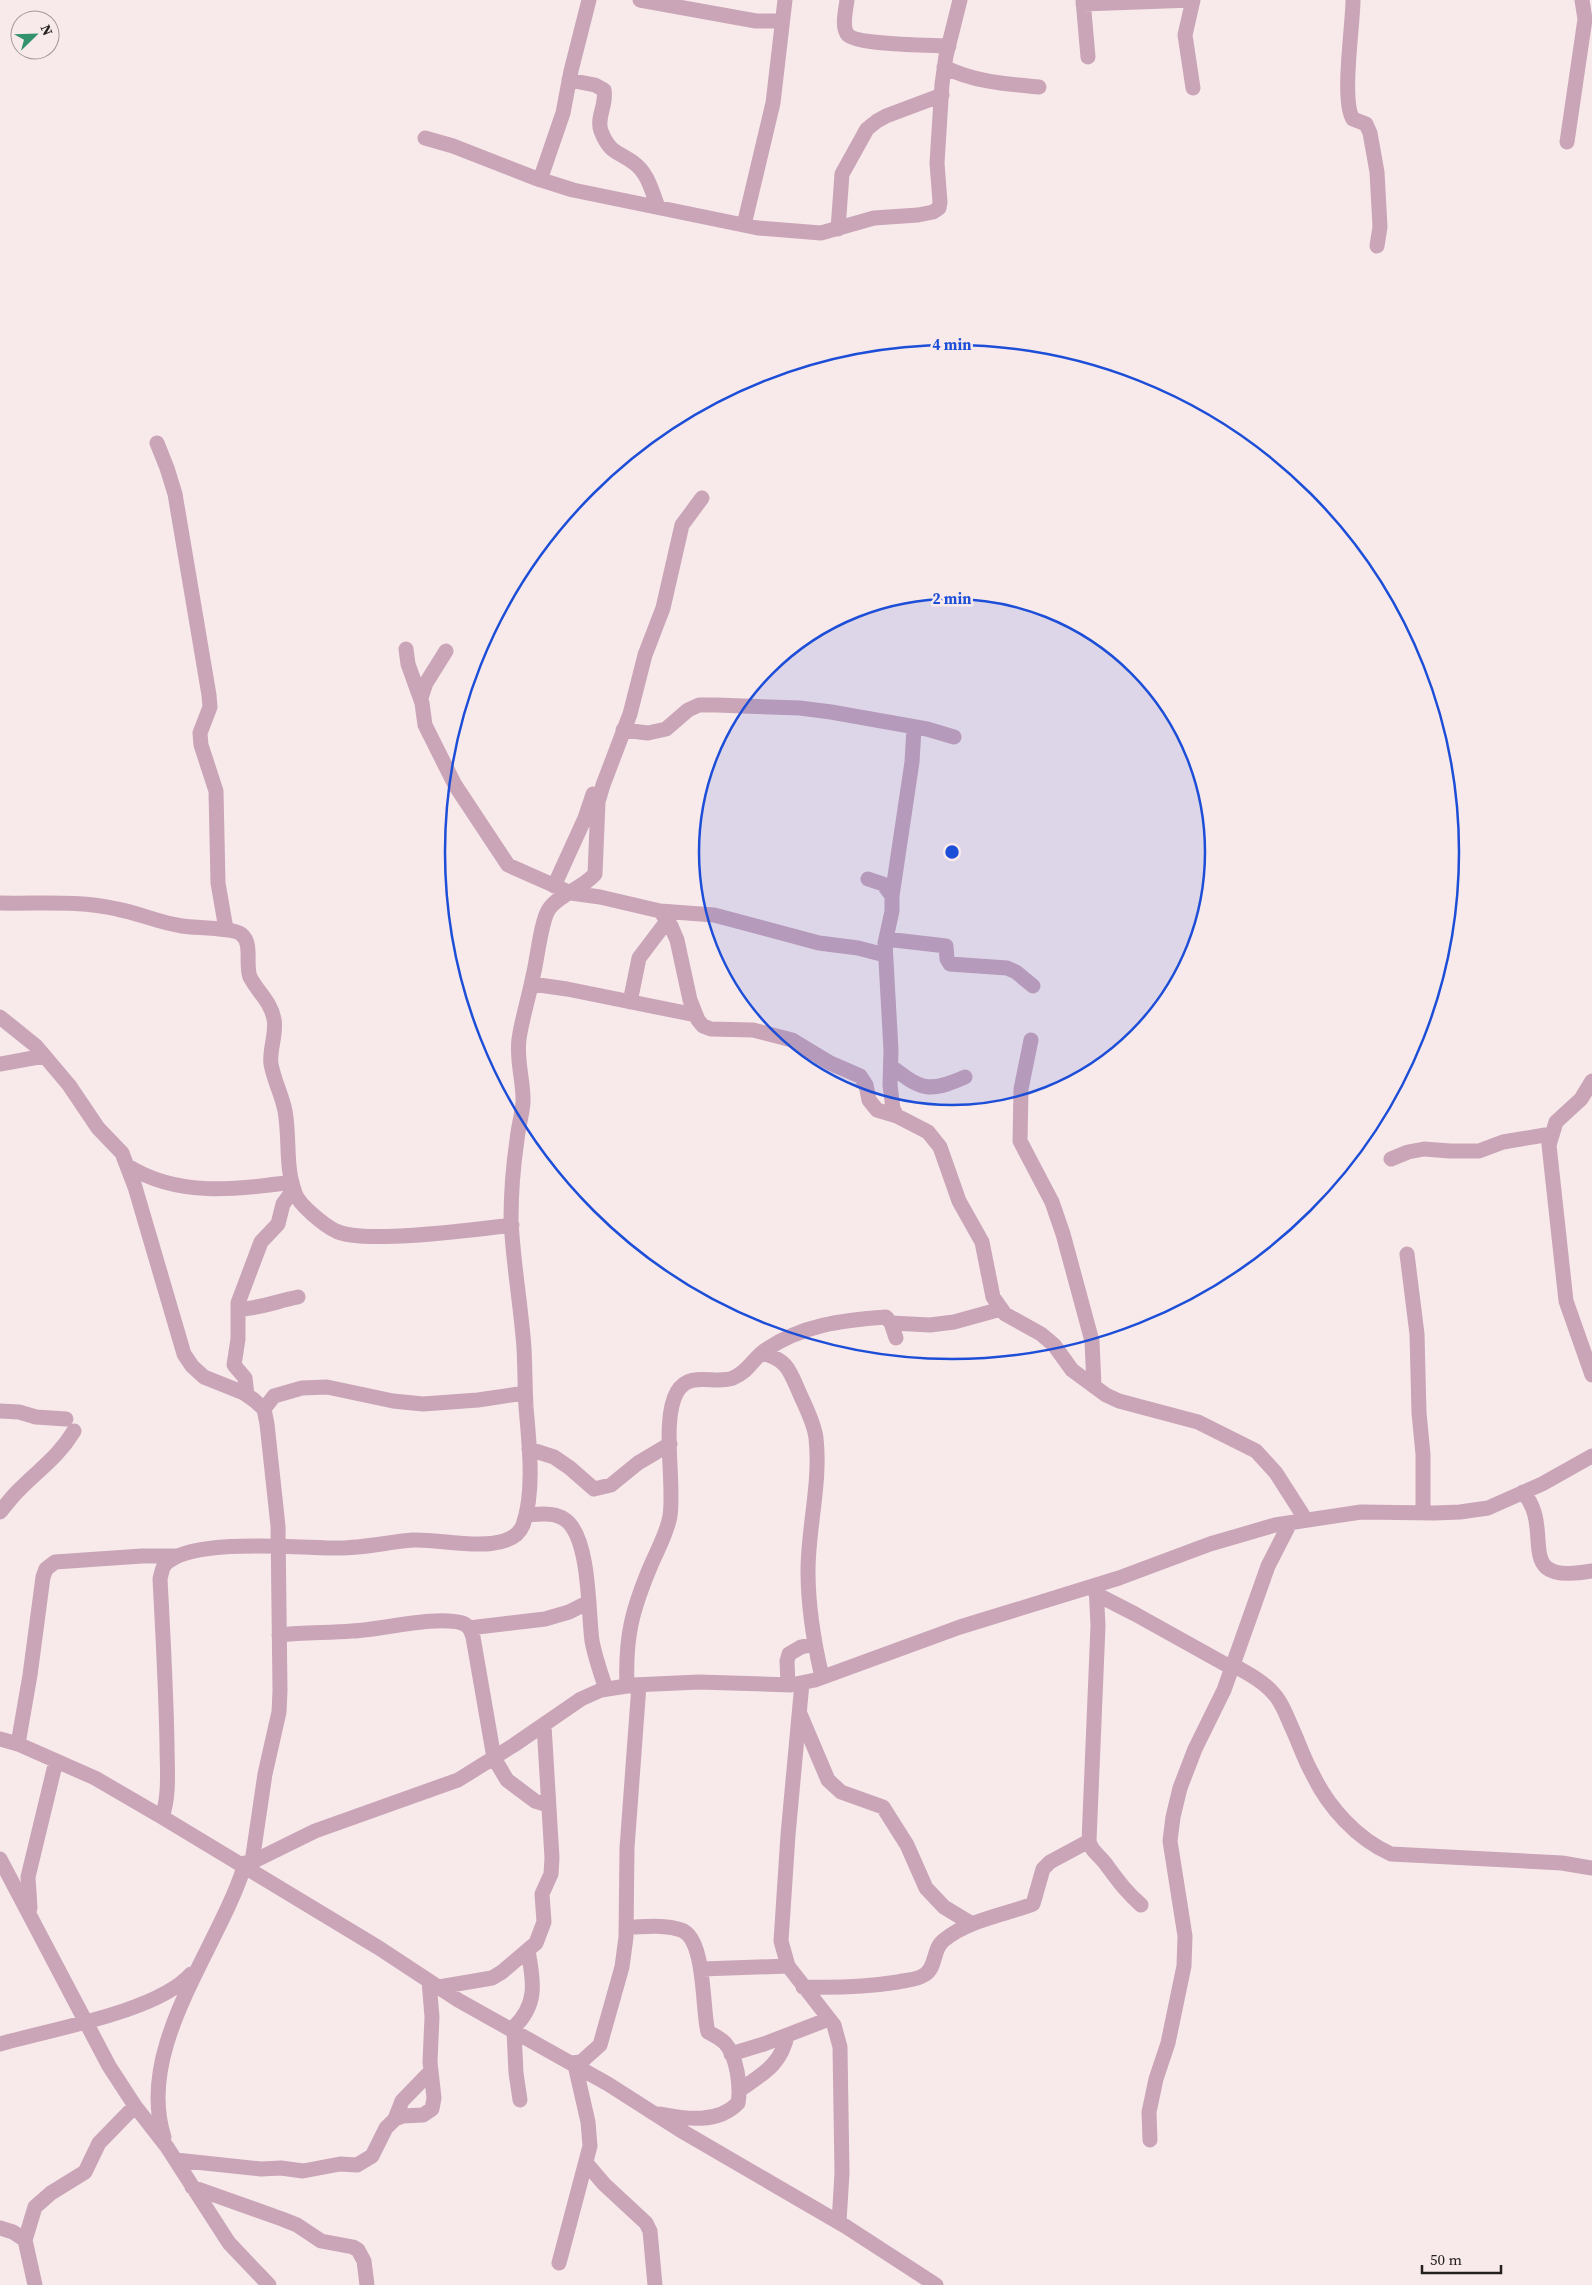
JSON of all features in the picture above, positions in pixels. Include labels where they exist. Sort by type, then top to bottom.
[{"type":"street","points":[[540,180],[564,113],[569,80],[589,0]]},
{"type":"street","points":[[640,0],[756,21],[782,21]]},
{"type":"street","points":[[744,225],[773,103],[785,0]]},
{"type":"street","points":[[846,0],[845,28],[850,37],[871,43],[949,46]]},
{"type":"street","points":[[425,138],[453,146],[540,180],[573,190],[744,225],[821,233],[874,218],[933,212],[938,208],[940,202],[938,163],[944,67],[960,0]]},
{"type":"street","points":[[1088,56],[1083,2],[1193,0],[1185,35],[1193,88]]},
{"type":"street","points":[[1354,0],[1348,75],[1350,113],[1353,119],[1366,124],[1370,133],[1377,172],[1380,227],[1377,246]]},
{"type":"street","points":[[1567,142],[1585,18],[1582,0]]},
{"type":"street","points":[[944,67],[961,76],[1039,87]]},
{"type":"street","points":[[569,80],[595,85],[604,90],[606,98],[599,119],[602,134],[615,153],[634,163],[643,172],[658,207]]},
{"type":"street","points":[[838,229],[842,174],[867,129],[877,120],[942,95]]},
{"type":"street","points":[[157,443],[168,468],[175,494],[206,670],[210,707],[202,723],[201,739],[216,791],[218,883],[226,929]]},
{"type":"street","points":[[18,1744],[30,1675],[42,1577],[46,1569],[55,1562],[142,1556],[176,1556],[191,1552],[231,1547],[339,1548],[412,1540],[442,1540],[482,1544],[498,1543],[507,1541],[517,1535],[522,1528],[529,1492],[529,1449],[524,1349],[512,1225],[512,1177],[523,1102],[519,1067],[519,1040],[532,984],[544,917],[550,906],[590,880],[595,874],[598,802],[630,714],[644,655],[663,608],[682,526],[702,498]]},
{"type":"street","points":[[406,648],[408,664],[420,698],[426,725],[455,785],[498,853],[508,865],[571,893],[600,897],[664,916],[714,915],[819,943],[858,948],[885,955]]},
{"type":"street","points":[[420,698],[426,683],[446,651]]},
{"type":"street","points":[[623,730],[648,733],[666,729],[688,710],[699,705],[800,708],[954,737]]},
{"type":"street","points":[[897,1116],[892,1101],[885,955],[912,762],[914,728]]},
{"type":"street","points":[[554,886],[585,818],[601,771],[610,756],[614,754]]},
{"type":"street","points":[[868,879],[882,884],[892,896]]},
{"type":"street","points":[[0,903],[64,904],[116,908],[174,925],[210,930],[226,929],[236,931],[245,938],[249,974],[268,1004],[274,1020],[271,1062],[275,1083],[285,1110],[293,1186],[304,1206],[336,1232],[359,1236],[452,1232],[512,1225]]},
{"type":"street","points":[[630,1002],[639,958],[664,916]]},
{"type":"street","points":[[664,916],[677,940],[685,979],[696,1015],[703,1026],[711,1029],[753,1030],[792,1040],[830,1063],[860,1076],[866,1085],[869,1100],[877,1110],[897,1116],[928,1132],[940,1147],[959,1201],[982,1242],[993,1297],[1005,1314],[1048,1339],[1072,1370],[1119,1401],[1198,1422],[1256,1451],[1276,1473],[1306,1520]]},
{"type":"street","points":[[886,939],[946,946],[948,962],[950,964],[1007,968],[1016,972],[1032,986]]},
{"type":"street","points":[[532,984],[568,989],[696,1015]]},
{"type":"street","points":[[0,1016],[36,1046],[69,1085],[98,1128],[116,1146],[128,1166],[184,1354],[192,1366],[204,1377],[247,1395],[264,1409],[272,1461],[278,1546],[279,1712],[245,1864],[236,1893],[221,1925],[196,1968],[176,2018],[159,2075],[157,2107],[167,2147]]},
{"type":"street","points":[[1031,1040],[1021,1089],[1020,1141],[1052,1202],[1063,1234],[1092,1340],[1094,1386]]},
{"type":"street","points":[[0,1064],[44,1056]]},
{"type":"street","points":[[891,1066],[915,1084],[924,1087],[944,1086],[966,1077]]},
{"type":"street","points":[[1592,1081],[1581,1099],[1556,1122],[1549,1145],[1566,1301],[1592,1375]]},
{"type":"street","points":[[1391,1159],[1408,1152],[1424,1149],[1450,1152],[1479,1151],[1503,1142],[1551,1134]]},
{"type":"street","points":[[128,1166],[151,1178],[178,1187],[197,1190],[293,1186]]},
{"type":"street","points":[[247,1395],[245,1378],[234,1365],[238,1338],[238,1303],[261,1242],[278,1224],[283,1204],[293,1186]]},
{"type":"street","points":[[1407,1254],[1417,1334],[1419,1413],[1423,1454],[1423,1513]]},
{"type":"street","points":[[238,1310],[256,1308],[272,1302],[298,1297]]},
{"type":"street","points":[[892,1323],[930,1324],[954,1322],[1001,1309]]},
{"type":"street","points":[[573,2064],[581,2062],[600,2045],[622,1967],[626,1927],[633,1685],[626,1654],[632,1614],[670,1517],[671,1413],[677,1392],[691,1380],[701,1378],[730,1379],[744,1373],[762,1353],[804,1330],[846,1321],[886,1317],[892,1323],[896,1338]]},
{"type":"street","points":[[762,1353],[776,1356],[786,1363],[811,1420],[816,1438],[816,1489],[808,1571],[815,1644],[822,1677]]},
{"type":"street","points":[[264,1409],[274,1396],[302,1388],[327,1386],[393,1401],[423,1404],[478,1400],[525,1393]]},
{"type":"street","points":[[0,1411],[19,1412],[70,1425],[62,1449],[45,1467],[20,1488],[0,1512]]},
{"type":"street","points":[[529,1449],[554,1457],[594,1489],[611,1485],[638,1463],[670,1444]]},
{"type":"street","points":[[245,1864],[315,1831],[458,1780],[581,1699],[606,1689],[633,1685],[699,1682],[795,1684],[822,1677],[960,1627],[1096,1590],[1210,1544],[1275,1525],[1361,1512],[1460,1512],[1488,1508],[1592,1456]]},
{"type":"street","points":[[1523,1492],[1534,1509],[1541,1560],[1546,1570],[1558,1575],[1592,1572]]},
{"type":"street","points":[[526,1515],[545,1513],[559,1516],[569,1522],[580,1543],[593,1643],[606,1689]]},
{"type":"street","points":[[1150,2140],[1149,2112],[1156,2079],[1168,2043],[1184,1966],[1185,1936],[1170,1841],[1173,1817],[1180,1788],[1233,1666],[1268,1566],[1290,1523]]},
{"type":"street","points":[[162,1817],[166,1808],[167,1753],[166,1678],[160,1579],[162,1569],[167,1562],[176,1556]]},
{"type":"street","points":[[1096,1590],[1135,1614],[1255,1678],[1276,1695],[1324,1796],[1353,1828],[1374,1846],[1391,1854],[1562,1863],[1592,1868]]},
{"type":"street","points":[[1096,1590],[1098,1626],[1089,1841],[1090,1847],[1104,1860],[1123,1889],[1141,1905]]},
{"type":"street","points":[[469,1628],[545,1619],[569,1612],[589,1602]]},
{"type":"street","points":[[279,1635],[305,1632],[352,1631],[441,1621],[463,1623],[469,1628],[473,1637],[494,1758],[507,1780],[535,1801],[548,1805]]},
{"type":"street","points":[[815,1644],[801,1647],[789,1654],[787,1661],[795,1684],[800,1713],[828,1780],[841,1792],[883,1807],[907,1845],[926,1888],[944,1907],[972,1924]]},
{"type":"street","points":[[800,1713],[782,1907],[781,1941],[788,1966],[803,1988],[834,2025],[840,2047],[842,2173],[838,2222]]},
{"type":"street","points":[[434,1984],[492,1978],[536,1943],[544,1922],[542,1894],[551,1874],[552,1858],[544,1725]]},
{"type":"street","points":[[0,1739],[18,1744],[95,1778],[245,1864],[434,1984],[573,2064],[838,2222],[934,2284]]},
{"type":"street","points":[[32,1919],[28,1896],[28,1878],[56,1761]]},
{"type":"street","points":[[803,1988],[870,1986],[912,1980],[925,1975],[931,1969],[936,1947],[944,1939],[972,1924],[1032,1904],[1043,1869],[1050,1862],[1089,1841]]},
{"type":"street","points":[[0,1859],[109,2066],[135,2106],[176,2160],[229,2243],[269,2285]]},
{"type":"street","points":[[626,1927],[682,1930],[689,1935],[702,1969],[708,2032],[726,2044],[737,2072],[740,2090],[738,2104],[731,2111],[716,2117],[675,2117],[652,2112]]},
{"type":"street","points":[[520,2100],[513,2030],[523,2019],[532,1996],[533,1977],[528,1951]]},
{"type":"street","points":[[702,1969],[788,1966]]},
{"type":"street","points":[[0,2044],[129,2008],[175,1989],[196,1968]]},
{"type":"street","points":[[395,2119],[403,2116],[423,2115],[432,2110],[434,2098],[431,2071],[434,1984]]},
{"type":"street","points":[[731,2054],[786,2036],[829,2019]]},
{"type":"street","points":[[740,2090],[777,2061],[784,2050],[786,2036]]},
{"type":"street","points":[[559,2263],[586,2163],[591,2137],[573,2064]]},
{"type":"street","points":[[176,2160],[303,2171],[340,2164],[357,2165],[372,2156],[386,2128],[395,2119],[402,2101],[431,2071]]},
{"type":"street","points":[[35,2285],[25,2240],[35,2207],[40,2201],[85,2172],[99,2143],[135,2106]]},
{"type":"street","points":[[586,2163],[604,2184],[646,2223],[650,2231],[655,2285]]},
{"type":"street","points":[[192,2187],[297,2225],[321,2241],[353,2248],[362,2255],[367,2285]]},
{"type":"street","points":[[0,2228],[13,2232],[25,2240]]}]
